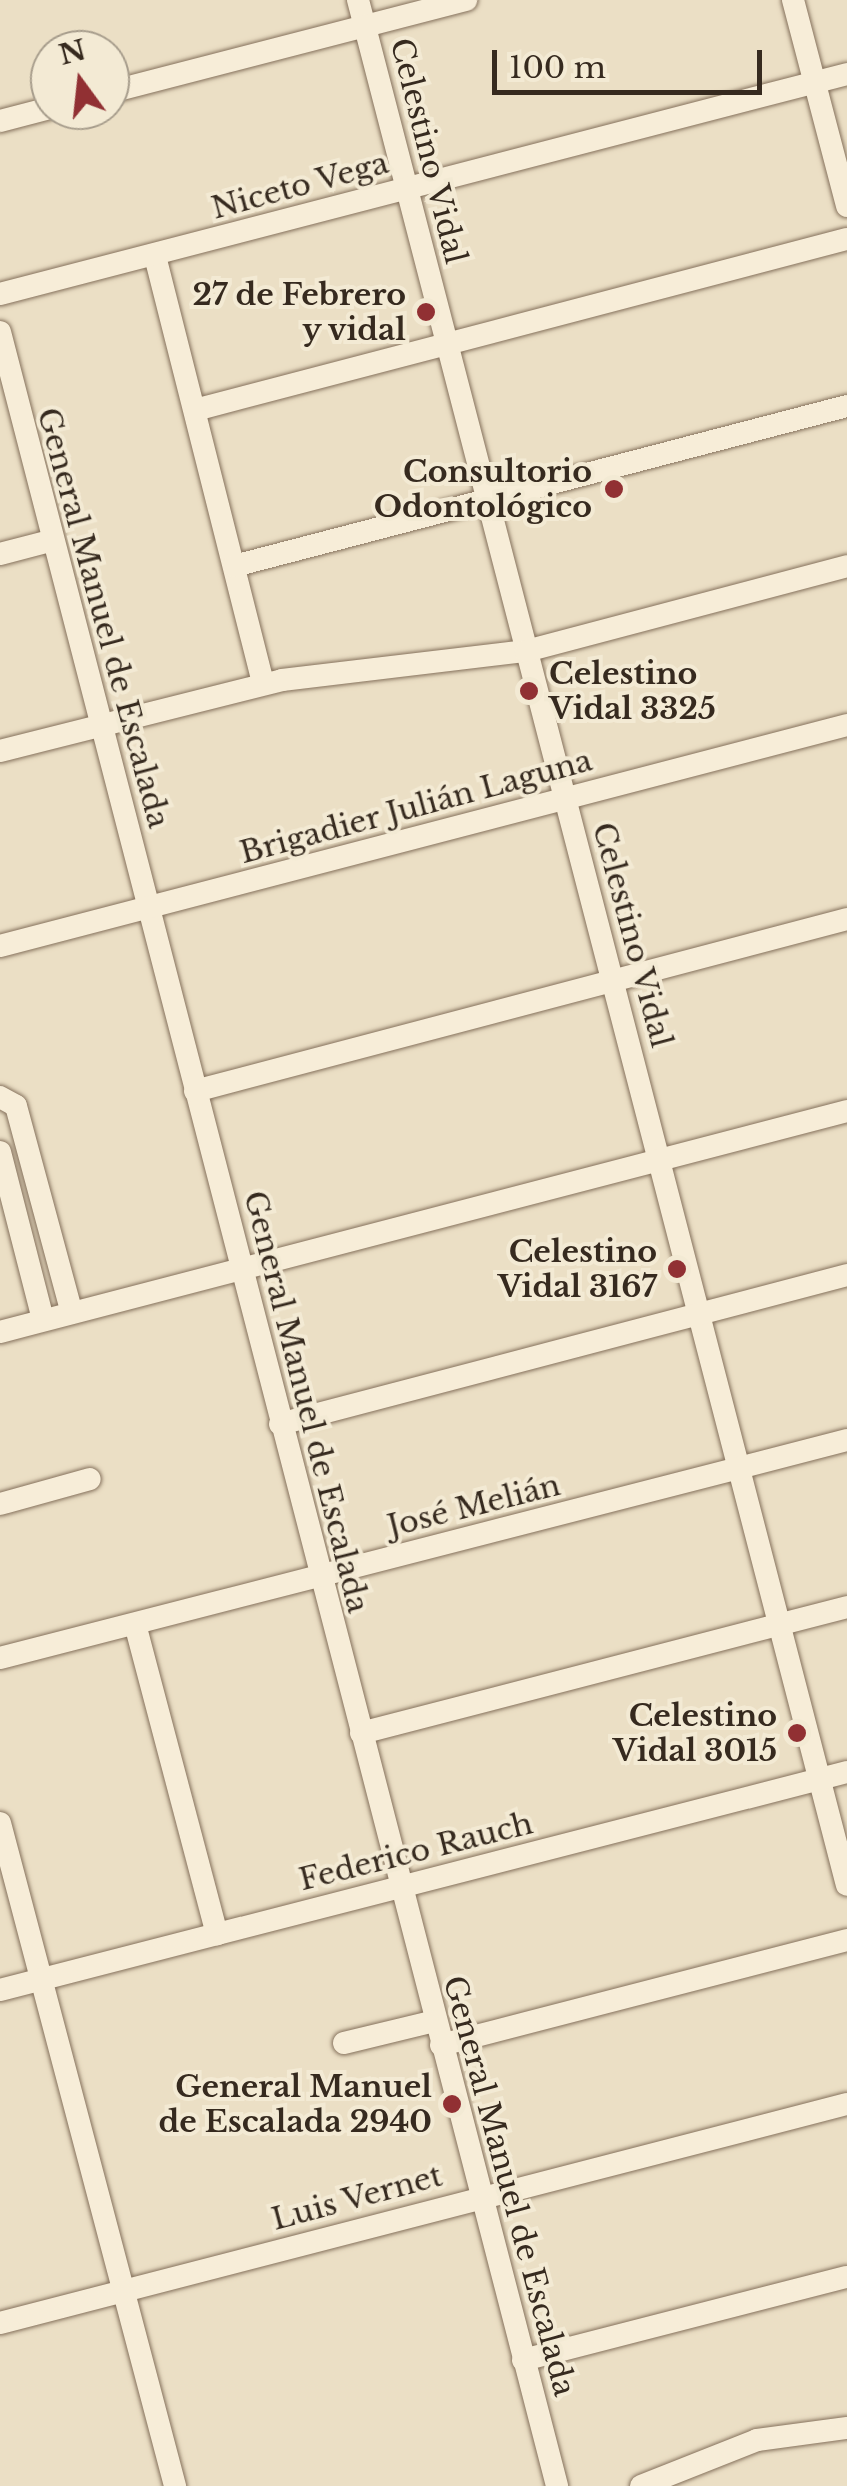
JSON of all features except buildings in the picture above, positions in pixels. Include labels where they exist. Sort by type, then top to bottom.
[{"type":"street","name":"Celestino Vidal","points":[[358,0],[847,1885]]},
{"type":"street","points":[[130,87],[466,0]]},
{"type":"street","points":[[793,0],[847,206]]},
{"type":"street","name":"Niceto Vega","points":[[0,294],[847,74]]},
{"type":"street","points":[[0,121],[30,113]]},
{"type":"street","points":[[194,410],[847,239]]},
{"type":"street","points":[[156,256],[263,684]]},
{"type":"street","name":"General Manuel de Escalada","points":[[0,332],[50,541],[557,2486]]},
{"type":"street","points":[[234,566],[847,406]]},
{"type":"street","points":[[0,554],[50,541]]},
{"type":"street","points":[[0,751],[263,684],[526,652],[847,566]]},
{"type":"street","name":"Brigadier Julián Laguna","points":[[0,946],[847,725]]},
{"type":"street","points":[[195,1091],[847,919]]},
{"type":"street","points":[[0,1097],[16,1106],[72,1313]]},
{"type":"street","points":[[0,1332],[847,1112]]},
{"type":"street","points":[[0,1152],[43,1320]]},
{"type":"street","points":[[280,1424],[847,1275]]},
{"type":"street","name":"José Melián","points":[[0,1658],[847,1440]]},
{"type":"street","points":[[0,1504],[90,1480]]},
{"type":"street","points":[[361,1733],[847,1607]]},
{"type":"street","points":[[134,1624],[218,1934]]},
{"type":"street","name":"Federico Rauch","points":[[0,1990],[847,1772]]},
{"type":"street","points":[[0,1823],[175,2486]]},
{"type":"street","points":[[441,2045],[847,1940]]},
{"type":"street","points":[[344,2042],[435,2021]]},
{"type":"street","name":"Luis Vernet","points":[[0,2323],[847,2104]]},
{"type":"street","points":[[523,2360],[847,2277]]},
{"type":"street","points":[[641,2486],[757,2440],[847,2428]]},
{"type":"place","name":"27 de Febrero y vidal","points":[[426,312]]},
{"type":"place","name":"Consultorio Odontológico","points":[[614,489]]},
{"type":"place","name":"Celestino Vidal 3325","points":[[529,691]]},
{"type":"place","name":"Celestino Vidal 3167","points":[[677,1269]]},
{"type":"place","name":"Celestino Vidal 3015","points":[[797,1733]]},
{"type":"place","name":"General Manuel de Escalada 2940","points":[[452,2104]]}]
